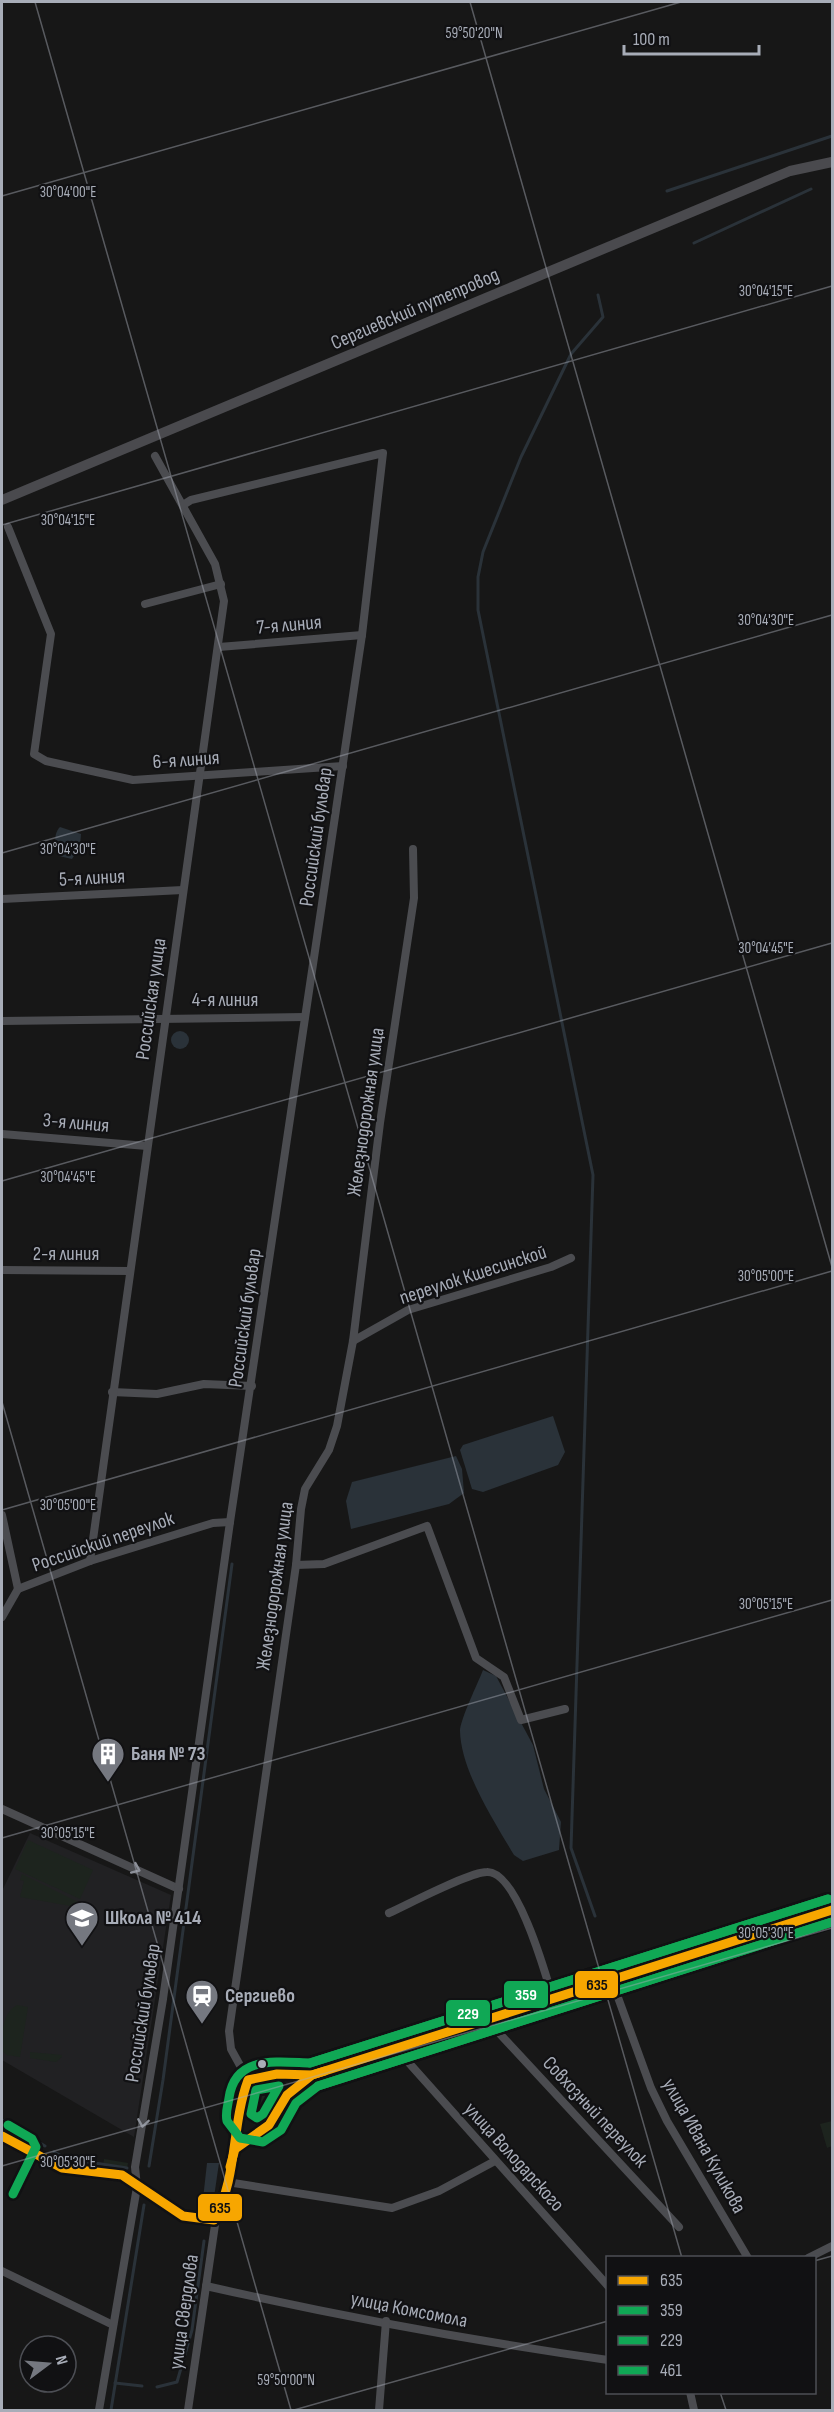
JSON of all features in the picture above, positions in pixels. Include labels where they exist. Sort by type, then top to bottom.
[{"type":"street","name":"Сергиевский путепровод","points":[[2,500],[194,422],[790,171],[832,162]]},
{"type":"street","name":"Российский бульвар","points":[[99,2410],[137,2187],[135,2167],[179,1889],[230,1522],[362,635],[383,453],[247,485],[191,500],[183,505]]},
{"type":"street","name":"Российская улица","points":[[90,1561],[224,601],[215,564],[155,456]]},
{"type":"street","name":"6-я линия","points":[[8,526],[51,634],[34,754],[46,762],[133,780],[343,766]]},
{"type":"street","points":[[145,604],[221,584]]},
{"type":"street","name":"7-я линия","points":[[219,647],[362,635]]},
{"type":"street","name":"Железнодорожная улица","points":[[248,2080],[231,2049],[230,2031],[296,1565],[301,1509],[305,1489],[329,1450],[337,1426],[353,1341],[378,1144],[414,898],[413,849]]},
{"type":"street","name":"5-я линия","points":[[2,899],[183,890]]},
{"type":"street","name":"4-я линия","points":[[2,1021],[165,1017],[305,1017]]},
{"type":"street","name":"3-я линия","points":[[2,1134],[147,1146]]},
{"type":"street","name":"переулок Кшесинской","points":[[353,1341],[408,1310],[551,1267],[571,1258]]},
{"type":"street","name":"2-я линия","points":[[2,1270],[130,1271]]},
{"type":"street","points":[[112,1392],[157,1394],[204,1384],[252,1386]]},
{"type":"street","points":[[2,1515],[18,1589]]},
{"type":"street","name":"Российский переулок","points":[[2,1617],[18,1589],[90,1561],[213,1523],[230,1522]]},
{"type":"street","points":[[296,1565],[324,1564],[427,1526],[476,1658],[504,1677],[521,1720],[565,1709]]},
{"type":"street","points":[[2,1809],[179,1889]]},
{"type":"street","points":[[389,1913],[471,1876],[486,1872],[495,1873],[502,1880],[532,1929],[553,1999]]},
{"type":"street","points":[[248,2080],[264,2075],[312,2075],[832,1910]]},
{"type":"street","name":"улица Ивана Куликова","points":[[612,1981],[651,2088],[667,2121],[747,2256]]},
{"type":"street","name":"Совхозный переулок","points":[[487,2020],[679,2227]]},
{"type":"street","name":"улица Володарского","points":[[400,2048],[401,2054],[606,2284]]},
{"type":"street","points":[[264,2075],[277,2087],[280,2104]]},
{"type":"street","points":[[236,2149],[272,2122],[280,2104],[312,2075]]},
{"type":"street","name":"улица Свердлова","points":[[188,2410],[218,2215],[236,2149],[242,2091],[248,2080]]},
{"type":"street","points":[[238,2116],[246,2127],[259,2131]]},
{"type":"street","points":[[2,2136],[62,2168],[122,2175],[183,2216],[206,2221],[218,2215]]},
{"type":"street","points":[[227,2182],[392,2208],[439,2191],[495,2161]]},
{"type":"street","points":[[812,2256],[832,2246]]},
{"type":"street","points":[[2,2271],[113,2325]]},
{"type":"street","name":"улица Комсомола","points":[[206,2286],[511,2346],[606,2360]]},
{"type":"street","points":[[378,2410],[386,2321]]},
{"type":"street","points":[[690,2394],[694,2410]]},
{"type":"shaded area","points":[[60,827],[81,834],[80,846],[72,859],[59,856],[55,837]]},
{"type":"shaded area","points":[[180,1031],[186,1034],[189,1040],[186,1046],[180,1049],[174,1046],[171,1040],[174,1034]]},
{"type":"shaded area","points":[[553,1416],[565,1452],[558,1465],[483,1492],[472,1489],[460,1450],[463,1445]]},
{"type":"shaded area","points":[[456,1456],[462,1469],[464,1493],[449,1504],[351,1529],[346,1501],[352,1482]]},
{"type":"shaded area","points":[[483,1670],[496,1676],[533,1745],[544,1789],[561,1822],[559,1850],[523,1861],[514,1855],[472,1779],[460,1731]]},
{"type":"shaded area","name":"Школа № 414","points":[[30,1833],[171,1895],[134,2137],[2,2060],[2,1891]]},
{"type":"shaded area","points":[[28,1840],[93,1870],[80,1899],[15,1869]]},
{"type":"shaded area","points":[[22,1874],[78,1902],[76,1907],[20,1897],[24,1881],[20,1880]]},
{"type":"shaded area","points":[[17,2005],[28,2007],[20,2057],[7,2055],[2,2051],[5,2019]]},
{"type":"shaded area","points":[[30,2052],[62,2055],[62,2057],[56,2062],[30,2058]]},
{"type":"shaded area","points":[[259,2087],[268,2090],[271,2107],[268,2117],[254,2125],[245,2116],[246,2107],[248,2099]]},
{"type":"shaded area","points":[[832,2121],[832,2146],[827,2148],[820,2124]]},
{"type":"shaded area","points":[[104,2159],[128,2163],[127,2169],[103,2166]]},
{"type":"shaded area","points":[[207,2163],[219,2163],[213,2204],[205,2203],[203,2199]]},
{"type":"waterway","points":[[667,191],[832,136]]},
{"type":"waterway","points":[[694,243],[811,189]]},
{"type":"waterway","points":[[595,1916],[571,1848],[593,1175],[478,610],[478,577],[483,552],[521,457],[571,354],[603,317],[598,295]]},
{"type":"waterway","points":[[149,2166],[163,2080],[232,1564]]},
{"type":"waterway","points":[[2,2120],[45,2146]]},
{"type":"waterway","points":[[54,2152],[64,2157]]},
{"type":"waterway","points":[[69,2159],[127,2168]]},
{"type":"waterway","points":[[111,2410],[144,2205]]},
{"type":"waterway","points":[[157,2387],[177,2382],[192,2330],[204,2241]]},
{"type":"waterway","points":[[115,2383],[142,2386]]},
{"type":"transit line","name":"359","points":[[310,2063],[828,1899]]},
{"type":"transit line","name":"229","points":[[828,1899],[310,2063],[259,2064],[240,2074],[233,2084],[226,2115],[227,2121],[240,2138],[263,2142],[281,2130],[296,2103],[318,2086],[832,1922]]},
{"type":"transit line","name":"635","points":[[2,2136],[62,2168],[122,2175],[183,2216],[214,2220],[227,2186],[239,2115],[248,2080],[277,2074],[312,2075],[832,1910]]},
{"type":"transit line","name":"359","points":[[318,2086],[832,1922]]},
{"type":"transit line","name":"635","points":[[230,2167],[235,2149],[269,2125],[287,2095],[312,2075],[325,2071]]},
{"type":"transit line","name":"359","points":[[279,2086],[263,2114],[257,2118],[251,2114],[256,2090],[279,2086]]},
{"type":"transit line","name":"461","points":[[8,2125],[32,2139],[36,2147],[13,2194]]},
{"type":"place","name":"Баня № 73","points":[[108,1783]]},
{"type":"place","name":"Школа № 414","points":[[82,1947]]},
{"type":"place","name":"Сергиево","points":[[202,2025]]}]
